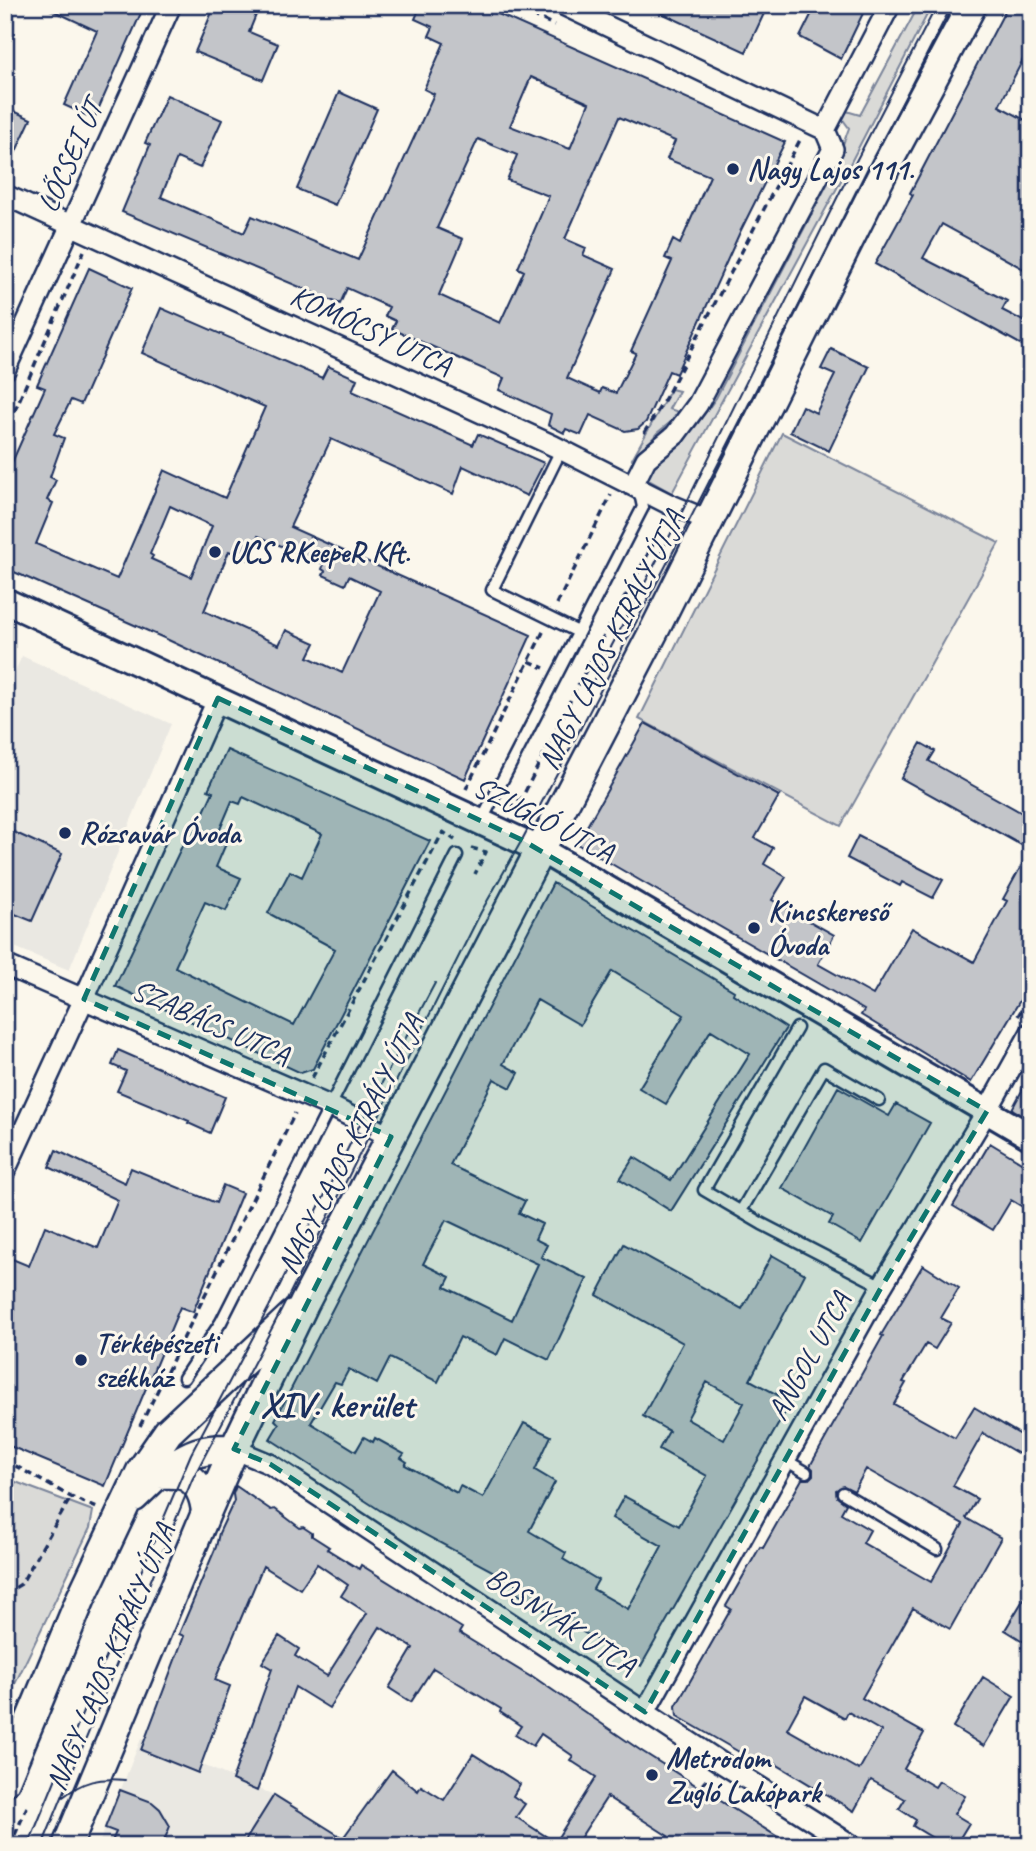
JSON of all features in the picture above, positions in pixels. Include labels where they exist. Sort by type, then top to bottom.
[{"type":"main road","name":"NAGY LAJOS KIRÁLY ÚTJA","points":[[67,1846],[206,1513],[304,1304],[541,850],[710,521],[882,174],[972,5]]},
{"type":"main road","name":"NAGY LAJOS KIRÁLY ÚTJA","points":[[6,1778],[118,1517],[141,1472],[168,1432],[304,1304]]},
{"type":"main road","points":[[118,1517],[141,1488],[191,1454],[207,1448],[234,1449]]},
{"type":"main road","points":[[158,1474],[183,1475],[192,1480],[205,1498],[206,1513]]},
{"type":"street","name":"LŐCSEI ÚT","points":[[5,370],[171,5]]},
{"type":"street","points":[[563,5],[825,130]]},
{"type":"street","name":"NAGY LAJOS KIRÁLY ÚTJA","points":[[633,485],[646,459],[675,435],[698,404],[833,149],[825,130],[890,5]]},
{"type":"street","name":"KOMÓCSY UTCA","points":[[5,195],[710,521]]},
{"type":"street","name":"SZUGLÓ UTCA","points":[[5,601],[541,850],[1031,1137]]},
{"type":"street","points":[[5,1171],[85,999],[218,698]]},
{"type":"street","name":"SZABÁCS UTCA","points":[[5,965],[332,1107],[391,1137]]},
{"type":"street","name":"ANGOL UTCA","points":[[645,1712],[883,1286],[987,1111],[1024,1025]]},
{"type":"street","name":"BOSNYÁK UTCA","points":[[234,1449],[270,1464],[853,1846]]},
{"type":"lane","points":[[561,450],[492,590],[578,632]]},
{"type":"lane","points":[[482,821],[643,507],[633,485]]},
{"type":"lane","name":"NAGY LAJOS KIRÁLY ÚTJA","points":[[184,1378],[221,1322],[457,855]]},
{"type":"lane","points":[[797,1028],[704,1190],[762,1224],[883,1286]]},
{"type":"lane","points":[[741,1211],[824,1068],[879,1100]]},
{"type":"lane","points":[[785,1460],[806,1472]]},
{"type":"lane","points":[[843,1493],[937,1549]]},
{"type":"path","points":[[641,438],[666,397],[801,138]]},
{"type":"path","points":[[5,433],[87,245]]},
{"type":"path","points":[[466,789],[613,490],[666,520],[578,685],[522,798],[508,810]]},
{"type":"path","points":[[569,681],[578,685]]},
{"type":"path","points":[[475,874],[485,852]]},
{"type":"path","points":[[1024,1025],[1031,994]]},
{"type":"path","points":[[5,1460],[71,1497],[118,1517]]},
{"type":"path","points":[[5,1594],[21,1584],[71,1497]]},
{"type":"path","points":[[10,1846],[27,1807]]},
{"type":"highlighted area","points":[[218,698],[522,840],[987,1111],[882,1286],[645,1712],[270,1464],[234,1449],[391,1137],[84,999]]},
{"type":"shaded area","points":[[919,5],[932,5],[850,164],[672,493],[647,479],[646,470],[662,453],[679,445],[716,398],[831,177],[849,128],[841,117],[843,110],[860,115]]},
{"type":"shaded area","points":[[671,389],[679,391],[669,409],[682,413],[657,433],[635,461],[632,459]]},
{"type":"shaded area","points":[[782,433],[999,543],[841,826],[639,719]]},
{"type":"shaded area","name":"Rózsavár Óvoda","points":[[22,656],[171,724],[69,970],[5,943],[5,693]]},
{"type":"shaded area","points":[[5,1478],[93,1511],[90,1528],[15,1684],[5,1697]]},
{"type":"shaded area","points":[[141,1739],[274,1795],[356,1846],[98,1846]]},
{"type":"building","points":[[41,5],[124,5],[141,13],[94,119],[64,105],[97,31]]},
{"type":"building","points":[[215,5],[260,5],[249,32],[278,44],[263,80],[195,52]]},
{"type":"building","points":[[421,5],[478,5],[785,142],[740,232],[676,374],[669,371],[646,422],[638,429],[625,431],[590,415],[581,435],[566,429],[564,433],[548,425],[551,414],[499,390],[504,378],[392,329],[396,321],[385,316],[389,307],[347,288],[340,304],[122,212],[150,145],[145,143],[167,95],[222,120],[200,168],[177,158],[161,197],[244,233],[252,216],[358,260],[434,94],[424,89],[444,43],[429,36],[433,27],[415,19]],"holes":[[[531,77],[589,103],[570,149],[510,126]],[[619,117],[675,141],[667,159],[710,176],[680,244],[673,240],[665,258],[672,261],[631,351],[636,353],[616,393],[602,388],[600,393],[567,378],[615,269],[583,255],[586,248],[565,239]],[[478,139],[517,155],[507,180],[549,196],[518,268],[524,271],[500,323],[439,295],[463,239],[437,228]]]},
{"type":"building","points":[[644,5],[768,5],[746,52]]},
{"type":"building","points":[[816,5],[867,5],[841,59],[800,37]]},
{"type":"building","points":[[1008,5],[1022,5],[1031,10],[1031,44],[999,106],[1031,123],[1031,273],[942,224],[923,258],[1007,301],[1002,310],[1031,325],[1031,350],[875,264],[913,195],[910,193]]},
{"type":"building","points":[[339,92],[377,109],[335,205],[297,189]]},
{"type":"building","points":[[5,107],[31,119],[5,175]]},
{"type":"building","points":[[89,268],[132,288],[81,404],[71,400],[54,434],[64,438],[50,477],[56,480],[47,500],[53,503],[36,544],[117,579],[164,470],[225,498],[265,407],[142,353],[161,308],[322,378],[328,366],[357,379],[352,391],[473,445],[478,434],[544,463],[527,496],[463,466],[453,494],[331,439],[290,527],[531,635],[465,779],[164,638],[5,568],[5,478],[45,388],[37,385]],"holes":[[[170,506],[212,526],[191,577],[151,559],[153,556],[150,554]],[[258,536],[324,564],[323,575],[345,585],[349,576],[380,591],[342,673],[308,657],[315,643],[286,630],[279,645],[204,611],[229,551],[249,560]]]},
{"type":"building","points":[[831,349],[869,367],[829,451],[790,432],[802,406],[816,413],[835,375],[821,369]]},
{"type":"building","points":[[645,723],[779,796],[755,838],[773,848],[764,864],[786,877],[772,900],[834,935],[818,964],[873,995],[912,928],[974,962],[1007,901],[1003,899],[1030,850],[901,778],[921,743],[935,751],[929,761],[1031,818],[1031,982],[971,1082],[861,1015],[864,1010],[577,844]]},
{"type":"building","points":[[227,750],[430,841],[313,1069],[301,1073],[115,986],[193,823],[198,825],[213,792],[208,790]],"holes":[[[243,797],[322,834],[302,877],[290,871],[268,913],[335,949],[294,1025],[175,967],[205,902],[226,911],[241,878],[216,867],[228,839],[218,834],[232,801],[240,804]]]},
{"type":"building","name":"Rózsavár Óvoda","points":[[5,828],[62,854],[32,921],[5,910]]},
{"type":"building","points":[[858,836],[943,880],[933,898],[902,882],[900,886],[847,858]]},
{"type":"building","points":[[553,883],[734,991],[733,994],[786,1028],[671,1211],[620,1179],[634,1157],[671,1180],[750,1054],[711,1030],[666,1104],[639,1088],[684,1015],[612,971],[580,1025],[537,1000],[503,1064],[519,1073],[511,1088],[494,1079],[450,1165],[525,1201],[519,1213],[542,1224],[535,1239],[547,1245],[541,1257],[587,1279],[549,1360],[505,1338],[497,1355],[460,1337],[438,1382],[390,1358],[377,1384],[349,1369],[341,1384],[335,1382],[311,1423],[356,1451],[364,1437],[373,1442],[375,1438],[404,1454],[401,1458],[407,1462],[405,1465],[457,1493],[460,1486],[483,1498],[524,1423],[551,1436],[535,1470],[555,1482],[529,1531],[566,1553],[563,1559],[598,1580],[593,1589],[628,1609],[662,1546],[612,1518],[624,1496],[679,1526],[707,1476],[659,1449],[669,1431],[643,1416],[683,1343],[597,1295],[624,1244],[742,1309],[772,1255],[805,1274],[750,1380],[791,1402],[641,1666],[516,1593],[520,1586],[381,1511],[270,1439],[279,1424],[275,1420]],"holes":[[[446,1220],[538,1264],[512,1320],[445,1287],[450,1277],[423,1264]],[[707,1382],[744,1403],[724,1440],[687,1419]]]},
{"type":"building","points":[[118,1050],[225,1097],[210,1133],[188,1123],[189,1121],[117,1091],[126,1071],[112,1065]]},
{"type":"building","points":[[1031,1074],[1031,1120],[1012,1109]]},
{"type":"building","points":[[838,1087],[889,1116],[896,1104],[930,1123],[862,1243],[829,1224],[833,1217],[782,1188]]},
{"type":"building","points":[[990,1143],[1031,1168],[1031,1212],[1011,1200],[993,1230],[953,1206]]},
{"type":"building","points":[[56,1150],[125,1183],[131,1168],[216,1203],[223,1185],[242,1193],[193,1312],[180,1307],[105,1486],[5,1444],[5,1256],[29,1266],[45,1226],[98,1248],[118,1200],[49,1167]]},
{"type":"building","points":[[923,1265],[959,1288],[941,1318],[951,1323],[935,1349],[926,1344],[903,1382],[906,1383],[894,1404],[955,1438],[974,1407],[1031,1441],[1031,1461],[983,1433],[953,1486],[977,1499],[966,1518],[1001,1538],[950,1629],[913,1608],[862,1698],[924,1733],[904,1769],[935,1787],[939,1781],[965,1796],[954,1814],[969,1823],[955,1846],[946,1846],[913,1826],[916,1820],[899,1809],[905,1799],[871,1780],[854,1811],[769,1760],[765,1767],[677,1716],[676,1706],[731,1609],[726,1606],[802,1479],[809,1479],[813,1475],[810,1466],[883,1336],[881,1335]],"holes":[[[866,1469],[963,1524],[931,1582],[863,1543],[870,1530],[841,1513],[846,1504],[837,1497],[836,1490],[844,1486],[854,1491]],[[805,1696],[845,1718],[848,1712],[881,1731],[859,1770],[787,1729]]]},
{"type":"building","points":[[236,1486],[312,1533],[312,1536],[329,1547],[327,1549],[359,1569],[361,1565],[462,1628],[459,1633],[532,1676],[640,1750],[792,1846],[663,1846],[668,1836],[607,1797],[575,1846],[242,1846],[274,1795],[343,1838],[392,1770],[418,1791],[421,1786],[444,1800],[473,1754],[520,1784],[513,1796],[525,1804],[516,1817],[555,1842],[596,1777],[570,1760],[573,1756],[541,1734],[533,1746],[515,1735],[521,1726],[500,1712],[501,1709],[433,1668],[411,1702],[389,1688],[413,1648],[380,1627],[329,1708],[295,1687],[257,1791],[232,1780],[272,1669],[262,1663],[279,1636],[299,1649],[295,1656],[327,1676],[367,1613],[341,1596],[348,1585],[317,1564],[300,1589],[263,1566],[215,1680],[230,1686],[198,1773],[141,1750],[184,1636],[179,1634],[234,1501]]},
{"type":"building","points":[[1031,1587],[1031,1646],[1005,1630]]},
{"type":"building","points":[[983,1677],[1014,1696],[984,1746],[953,1727]]},
{"type":"building","points":[[120,1790],[152,1802],[160,1809],[170,1826],[162,1846],[110,1846],[116,1832],[105,1828]]},
{"type":"tram line","points":[[591,685],[676,524],[840,192],[937,5]]},
{"type":"tram line","points":[[42,1846],[192,1480],[282,1309],[481,912],[522,840],[685,529],[952,5]]},
{"type":"tram line","points":[[28,1846],[191,1454],[435,983]]},
{"type":"tram line","points":[[63,1797],[92,1781],[125,1780]]},
{"type":"place","name":"Nagy Lajos 111.","points":[[733,169]]},
{"type":"place","name":"UCS RKeepeR Kft.","points":[[215,552]]},
{"type":"place","name":"Rózsavár Óvoda","points":[[65,833]]},
{"type":"place","name":"Kincskereső Óvoda","points":[[754,928]]},
{"type":"place","name":"Térképészeti székház","points":[[81,1360]]},
{"type":"place","name":"Metrodom Zugló Lakópark","points":[[652,1775]]},
{"type":"district","name":"XIV. kerület","points":[[337,1404]]}]
